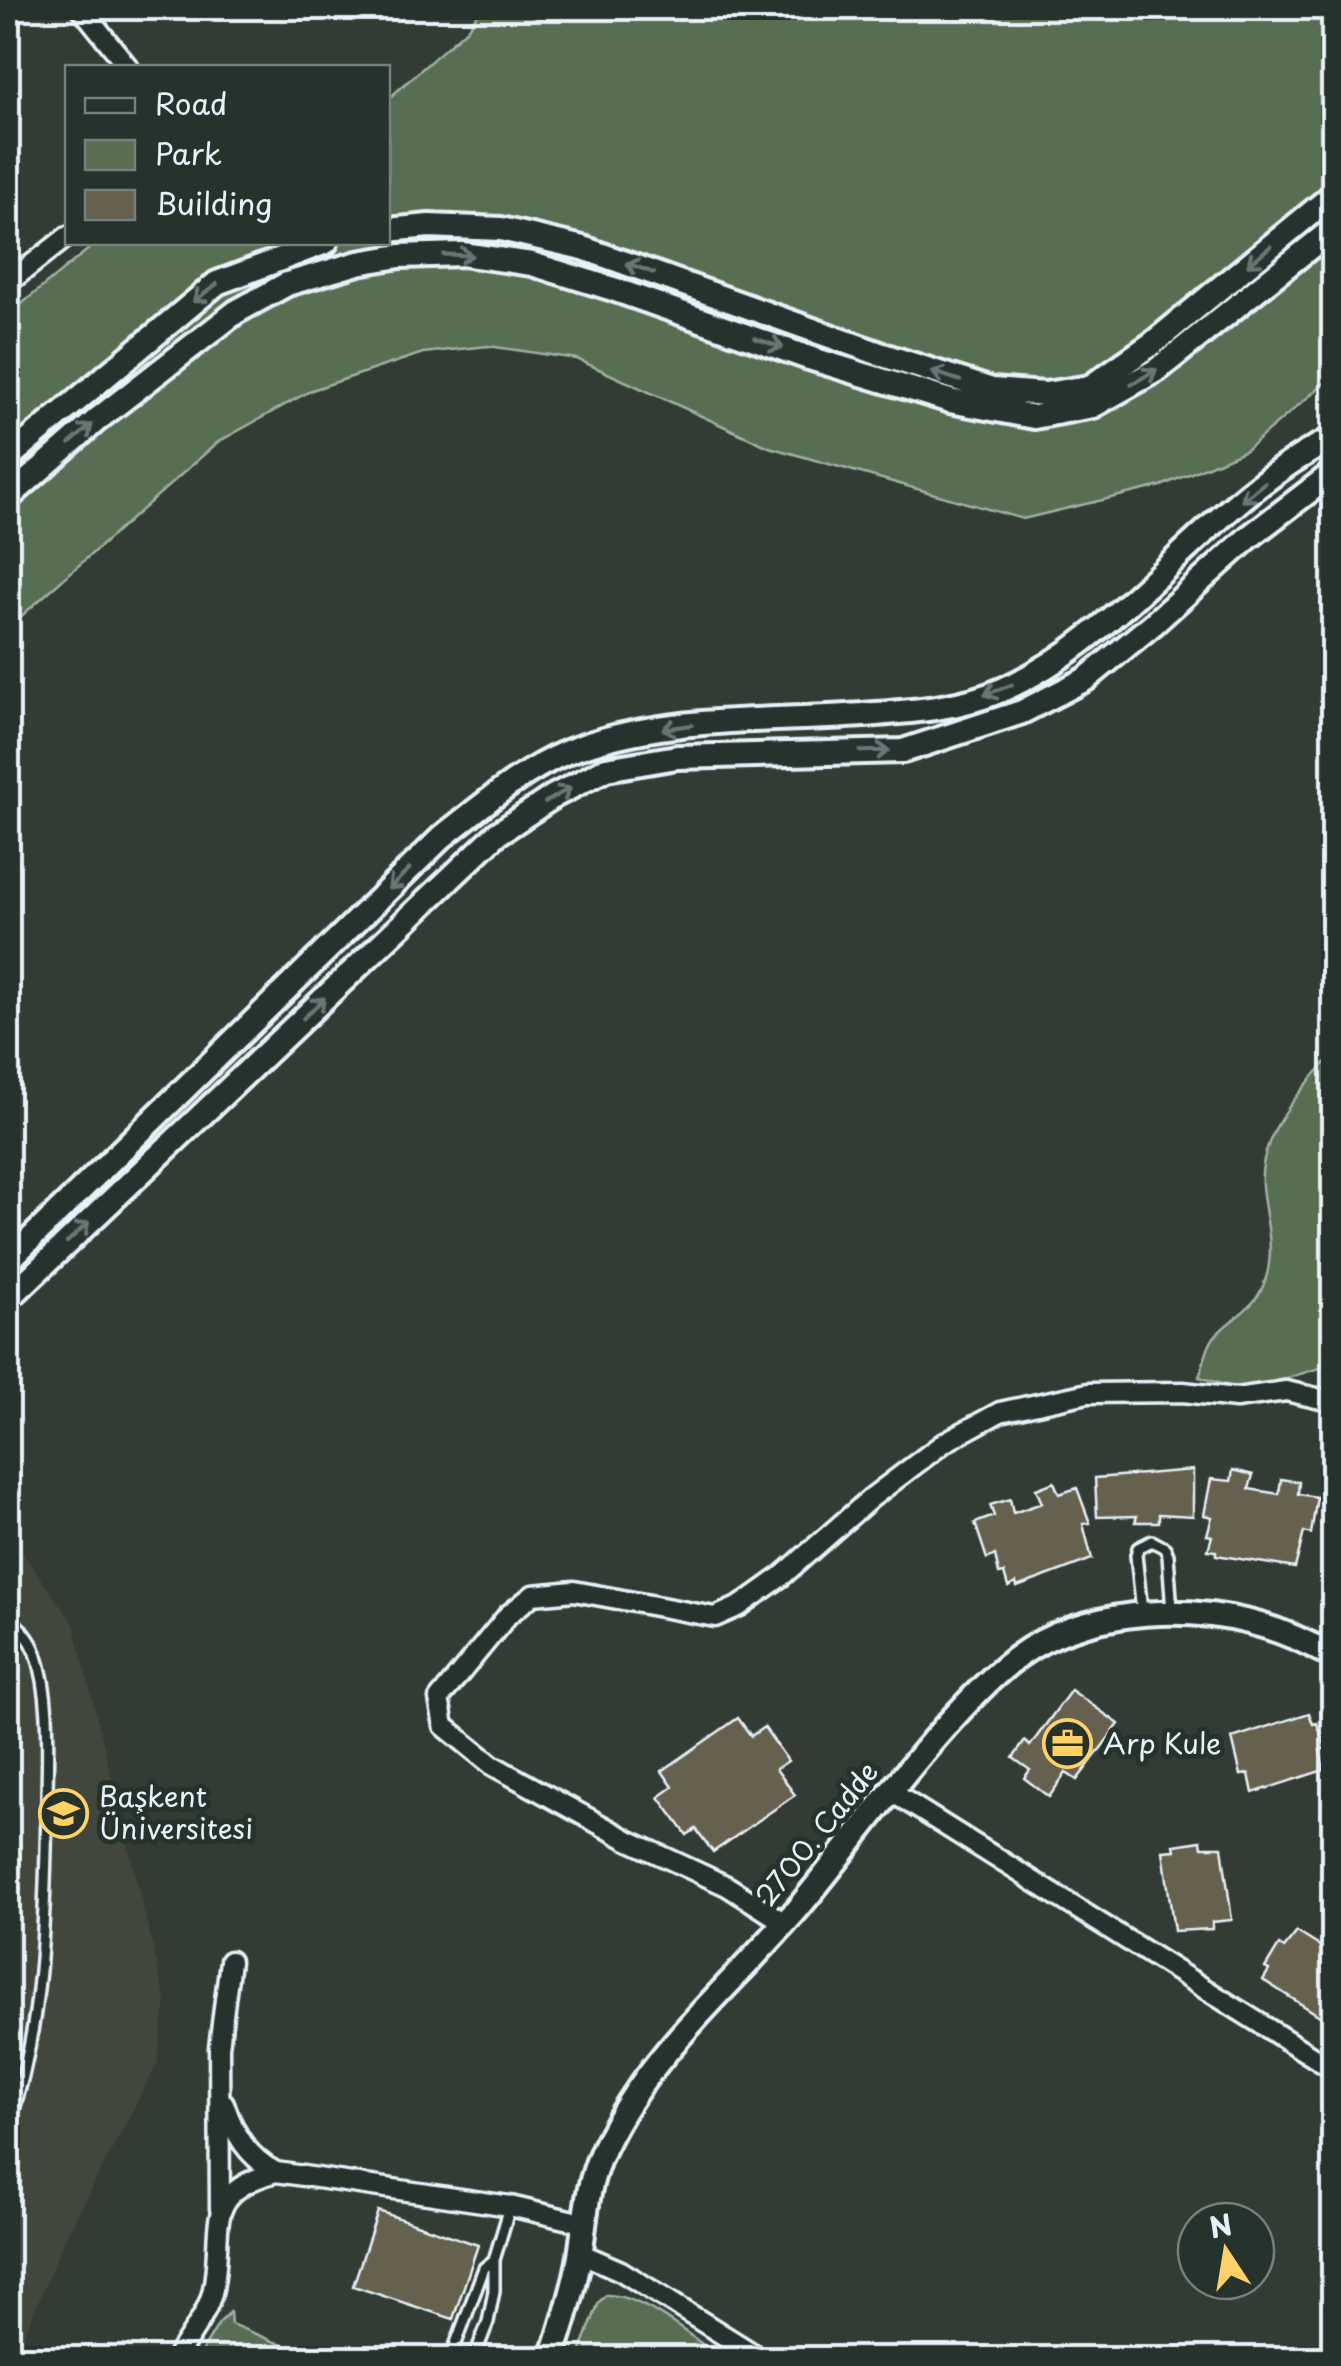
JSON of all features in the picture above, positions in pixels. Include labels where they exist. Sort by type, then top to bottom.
[{"type":"street","points":[[81,8],[128,65]]},
{"type":"street","points":[[390,230],[429,226],[501,229],[584,248],[956,379],[992,390],[1045,394],[1090,386],[1152,343],[1334,194]]},
{"type":"street","points":[[8,498],[98,420],[236,312],[288,284],[358,263],[400,256],[462,254],[532,264],[933,396],[1034,417],[1093,406],[1157,370],[1334,228]]},
{"type":"street","points":[[8,284],[65,238]]},
{"type":"street","points":[[8,458],[218,283],[318,245]]},
{"type":"street","points":[[8,1261],[442,837],[520,776],[568,752],[635,732],[706,723],[930,710],[1000,691],[1067,656],[1199,535],[1296,456],[1334,438]]},
{"type":"street","points":[[8,1299],[497,834],[554,796],[606,768],[677,758],[902,750],[1022,712],[1086,679],[1248,538],[1334,472]]},
{"type":"street","points":[[785,1923],[728,1886],[628,1840],[492,1765],[444,1726],[438,1700],[508,1615],[533,1595],[574,1591],[715,1618],[740,1606],[782,1576],[871,1498],[945,1442],[1000,1412],[1088,1392],[1182,1392],[1236,1398],[1286,1392],[1334,1402]]},
{"type":"street","name":"2700. Cadde","points":[[552,2358],[602,2150],[628,2100],[668,2048],[785,1923],[955,1716],[1008,1664],[1043,1640],[1076,1628],[1172,1612],[1220,1614],[1261,1623],[1334,1657]]},
{"type":"street","points":[[890,1791],[1334,2070]]},
{"type":"street","points":[[176,2358],[212,2291],[220,2209],[219,2047],[230,1962]]},
{"type":"street","points":[[219,2074],[225,2107],[242,2145],[257,2162],[276,2172],[510,2206],[582,2223]]},
{"type":"street","points":[[220,2209],[248,2180],[276,2172]]},
{"type":"street","points":[[580,2253],[621,2271],[760,2358]]},
{"type":"lane","points":[[1142,1614],[1136,1555],[1138,1548],[1152,1541],[1165,1548],[1168,1555],[1172,1612]]},
{"type":"lane","points":[[8,1618],[21,1627],[36,1653],[45,1698],[48,1756],[45,1928],[30,2044],[8,2128]]},
{"type":"lane","points":[[474,2358],[488,2322],[494,2292],[494,2260],[510,2206]]},
{"type":"lane","points":[[452,2357],[484,2268],[494,2260]]},
{"type":"shaded area","name":"Başkent Üniversitesi","points":[[8,1533],[74,1624],[166,2002],[157,2064],[61,2246],[15,2358],[8,2358]]},
{"type":"green space","points":[[481,8],[1333,8],[1333,376],[1246,450],[1161,486],[1023,519],[769,447],[577,359],[488,346],[423,353],[312,390],[218,442],[8,628],[8,315],[94,245],[390,245],[390,97],[467,29]]},
{"type":"green space","points":[[1333,1054],[1333,1364],[1244,1391],[1199,1377],[1214,1338],[1254,1301],[1268,1270],[1270,1248],[1262,1186],[1267,1148],[1274,1131]]},
{"type":"green space","points":[[606,2295],[651,2309],[722,2358],[578,2358],[599,2302]]},
{"type":"green space","points":[[230,2312],[231,2324],[314,2358],[198,2358]]},
{"type":"building","points":[[1193,1470],[1193,1516],[1159,1514],[1159,1522],[1135,1522],[1137,1516],[1097,1517],[1095,1478]]},
{"type":"building","points":[[1233,1470],[1253,1475],[1249,1489],[1279,1494],[1281,1479],[1299,1482],[1298,1494],[1317,1497],[1311,1534],[1304,1532],[1295,1568],[1216,1555],[1216,1551],[1208,1550],[1212,1517],[1204,1515],[1211,1479],[1231,1481]]},
{"type":"building","points":[[1054,1482],[1059,1494],[1077,1488],[1090,1523],[1083,1524],[1092,1559],[1008,1587],[1004,1573],[999,1574],[995,1555],[987,1559],[975,1523],[994,1516],[990,1505],[1010,1499],[1013,1513],[1042,1503],[1036,1489]]},
{"type":"building","name":"Arp Kule","points":[[1071,1690],[1119,1724],[1077,1780],[1066,1773],[1049,1797],[1024,1778],[1030,1770],[1013,1758],[1025,1741],[1030,1746]]},
{"type":"building","points":[[1309,1713],[1326,1748],[1320,1750],[1324,1770],[1253,1793],[1249,1774],[1241,1775],[1232,1738]]},
{"type":"building","points":[[738,1718],[751,1736],[764,1727],[788,1761],[776,1769],[795,1795],[713,1852],[696,1829],[687,1835],[659,1797],[673,1787],[662,1771]]},
{"type":"building","points":[[1201,1841],[1202,1847],[1222,1847],[1232,1920],[1212,1922],[1212,1929],[1174,1931],[1163,1851],[1175,1850],[1174,1845]]},
{"type":"building","points":[[1297,1932],[1334,1955],[1331,2023],[1263,1980],[1269,1970],[1265,1968],[1279,1945],[1284,1948]]},
{"type":"building","points":[[378,2211],[478,2245],[453,2319],[353,2286]]},
{"type":"place","name":"Arp Kule","points":[[1068,1744]]},
{"type":"place","name":"Başkent Üniversitesi","points":[[64,1813]]}]
